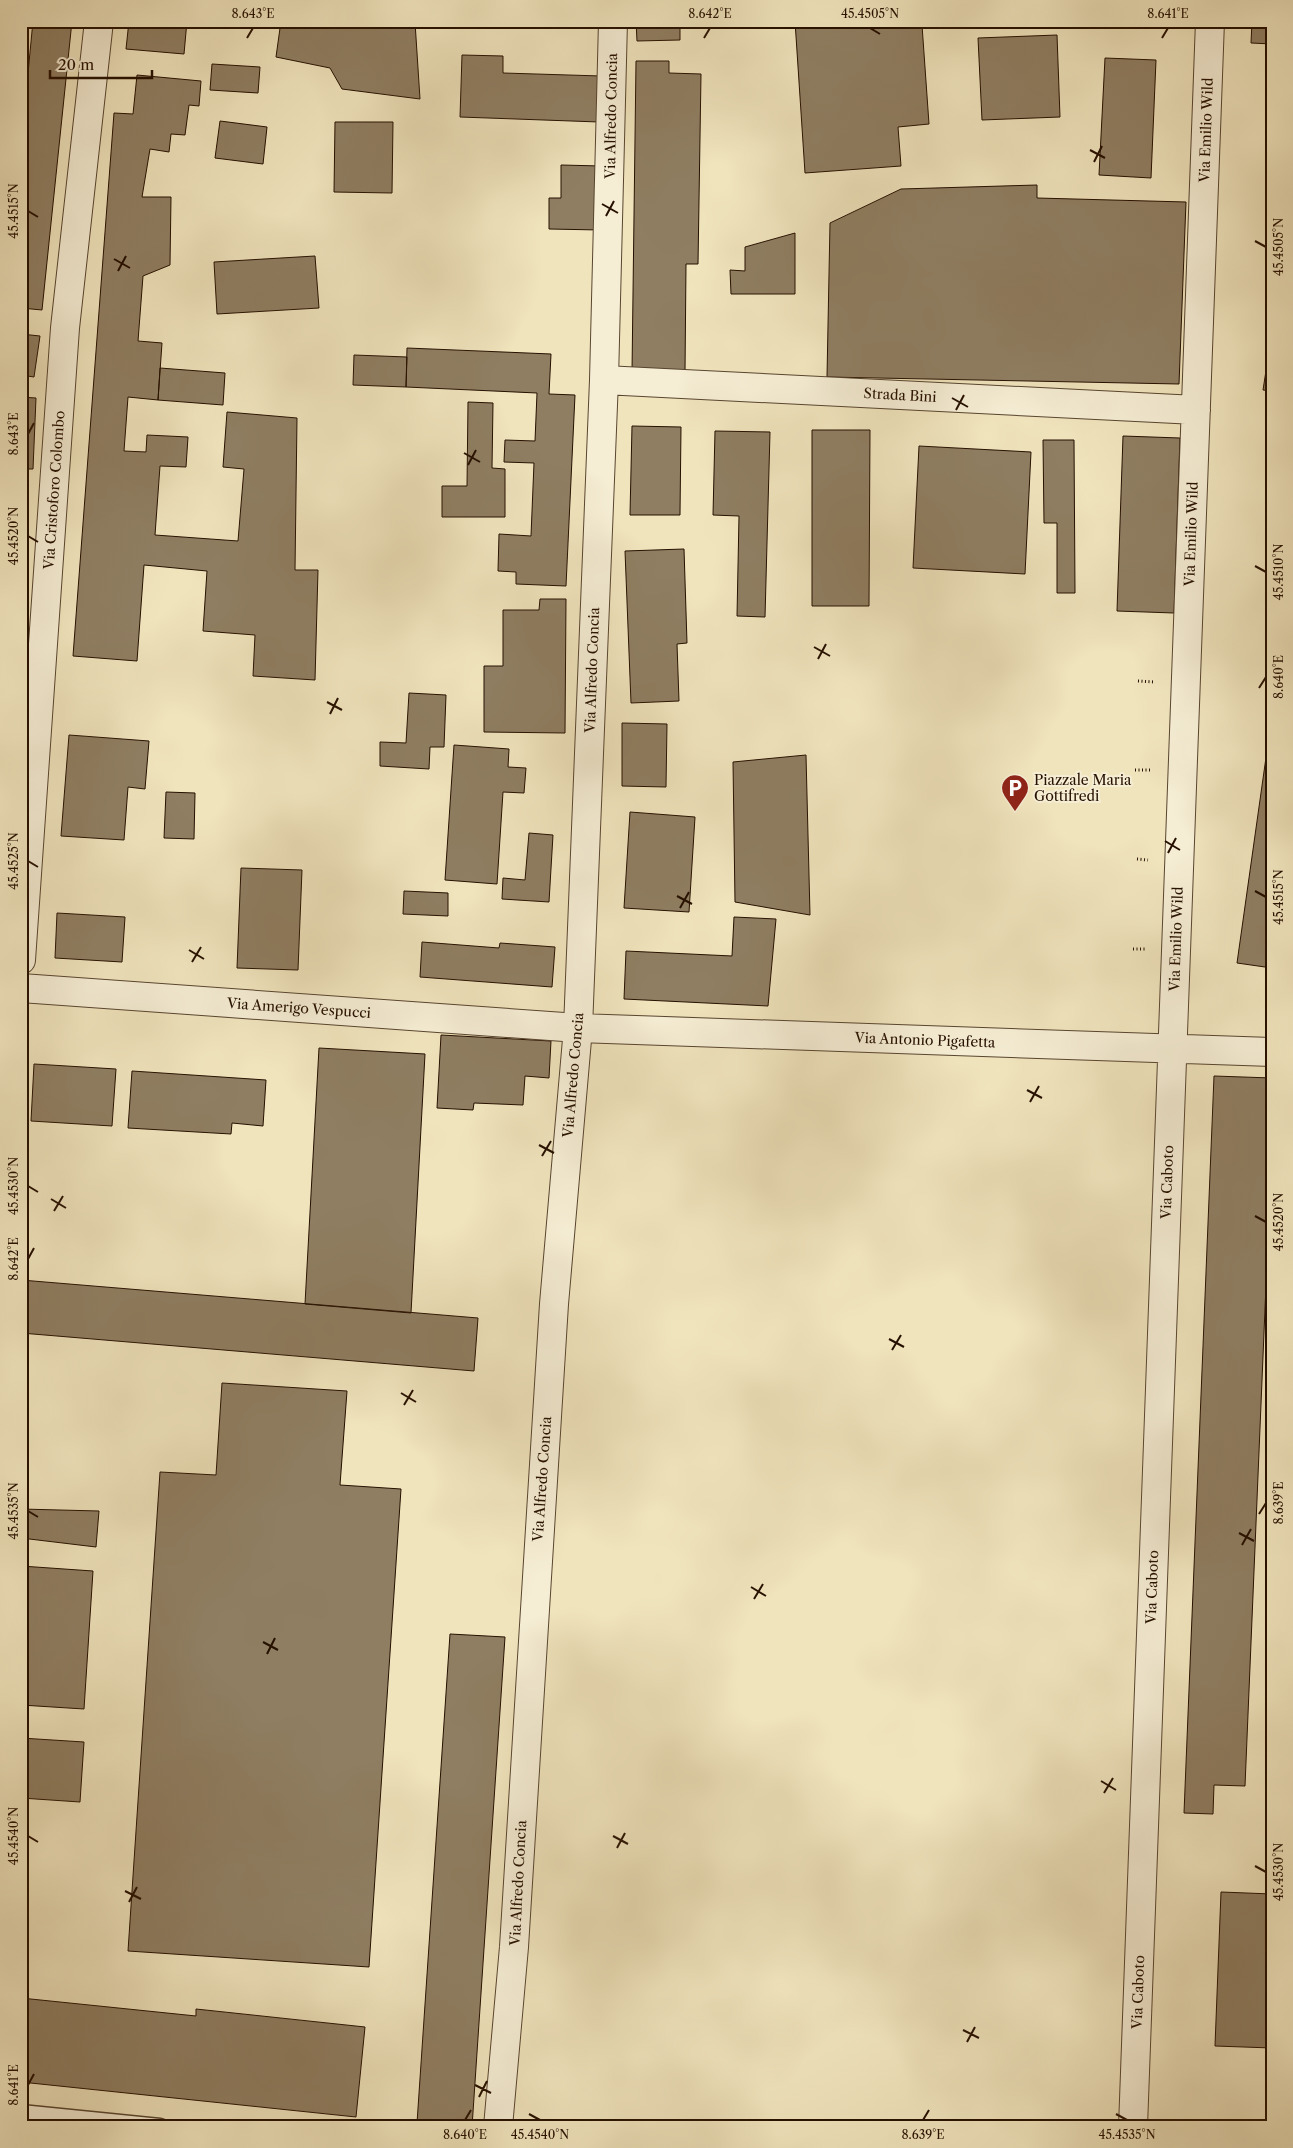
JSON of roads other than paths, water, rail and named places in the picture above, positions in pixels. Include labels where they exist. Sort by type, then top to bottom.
[{"type":"street","name":"Via Cristoforo Colombo","points":[[21,960],[65,328],[99,21]]},
{"type":"street","name":"Via Alfredo Concia","points":[[498,2127],[514,1947],[554,1304],[578,1028],[604,380],[613,21]]},
{"type":"street","name":"Via Emilio Wild","points":[[1172,1048],[1210,21]]},
{"type":"street","name":"Strada Bini","points":[[604,380],[1196,410]]},
{"type":"street","name":"Via Amerigo Vespucci","points":[[21,988],[578,1028]]},
{"type":"street","name":"Via Antonio Pigafetta","points":[[578,1028],[1272,1052]]},
{"type":"street","name":"Via Caboto","points":[[1133,2127],[1172,1048]]},
{"type":"lane","points":[[21,2113],[160,2127]]},
{"type":"place","name":"Piazzale Maria Gottifredi","points":[[1015,812]]}]
